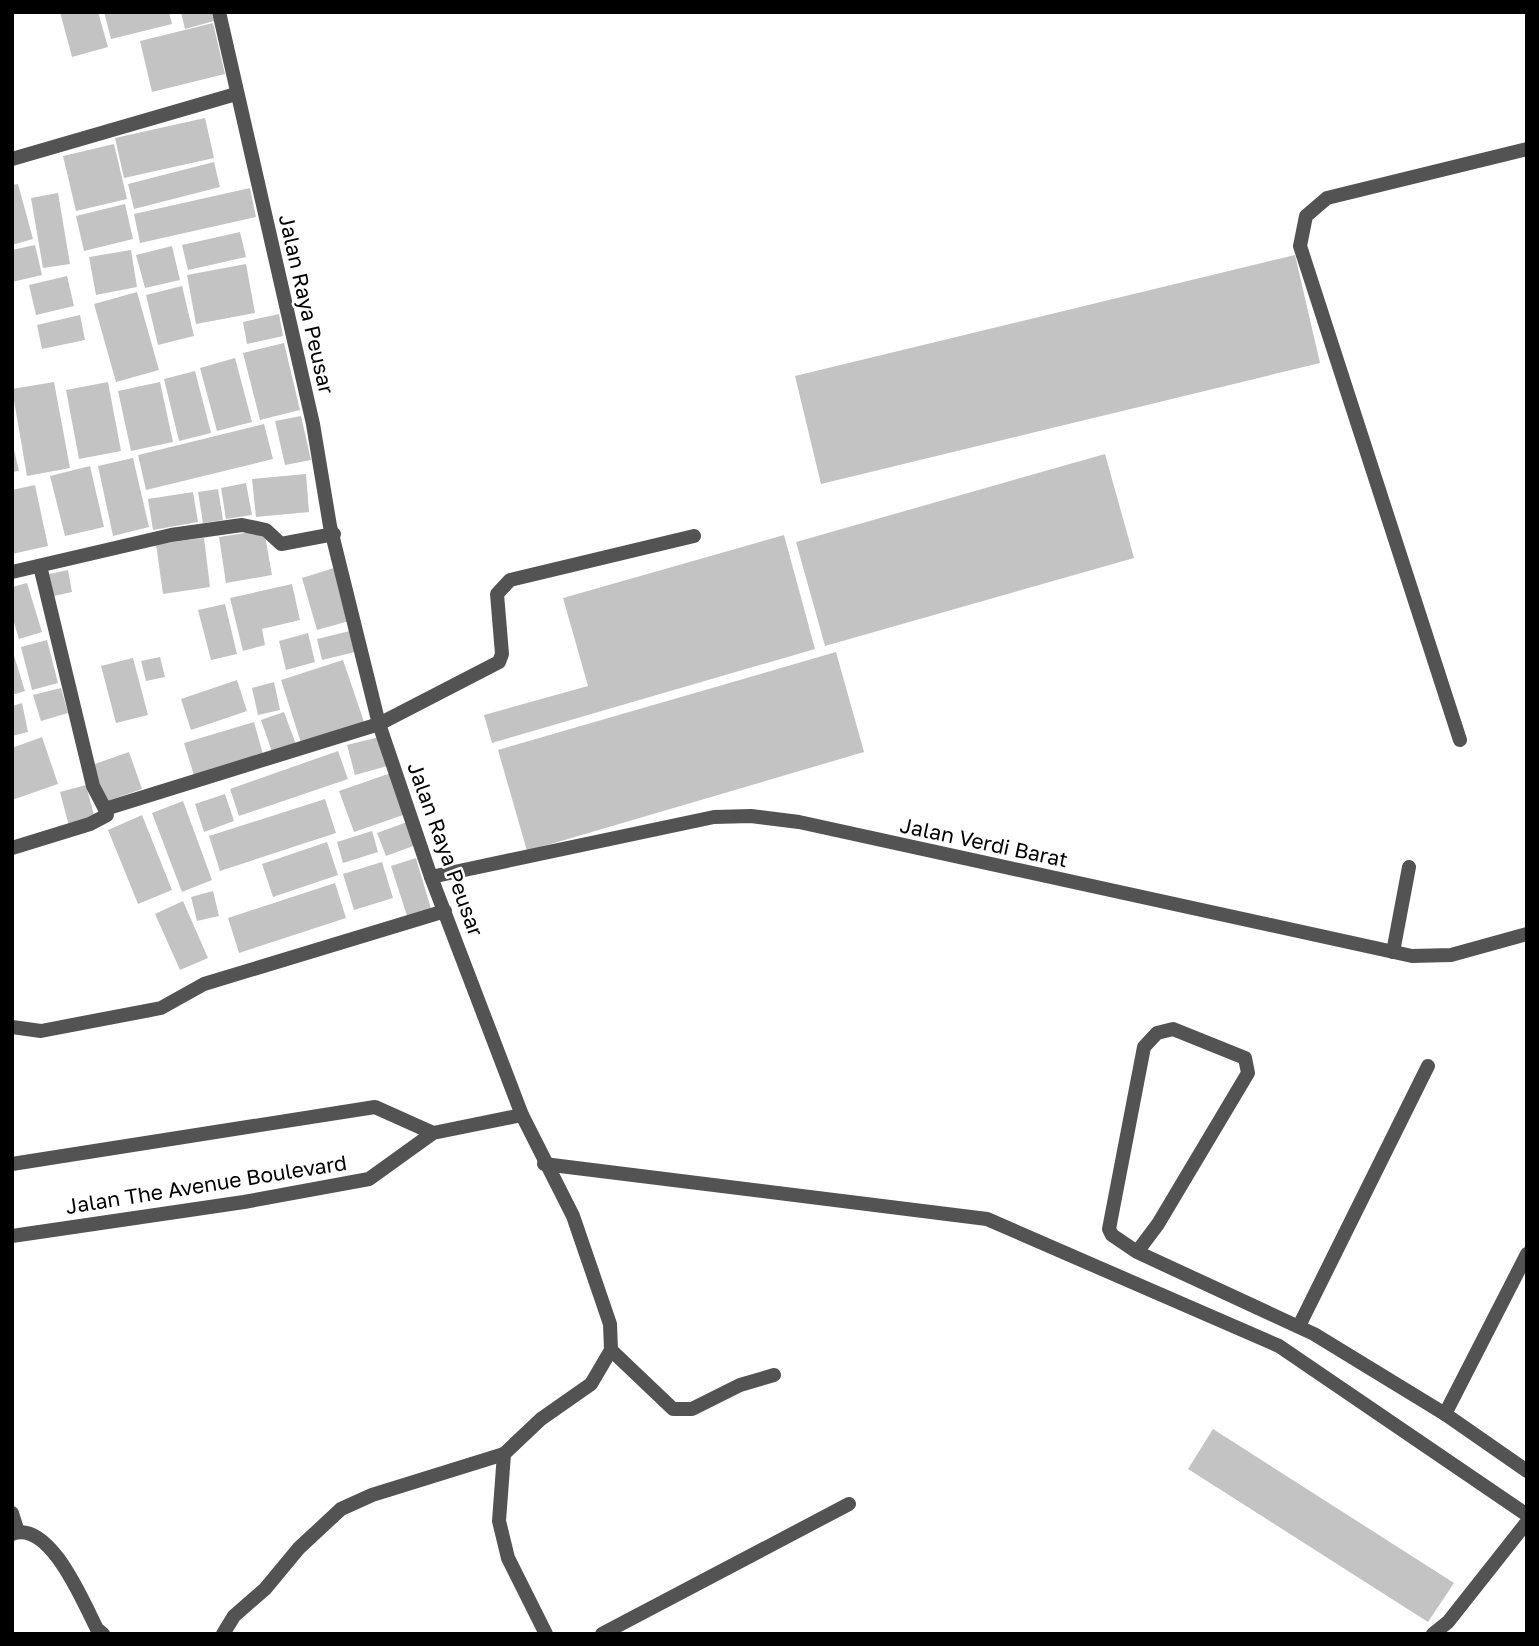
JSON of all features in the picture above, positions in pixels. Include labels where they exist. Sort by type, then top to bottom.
[{"type":"street","name":"Jalan Raya Peusar","points":[[219,12],[313,424],[321,484],[379,724],[430,877],[522,1115],[544,1164],[573,1216],[610,1324],[611,1350]]},
{"type":"street","points":[[12,159],[236,94]]},
{"type":"street","points":[[1460,740],[1300,246],[1306,216],[1326,198],[1527,149]]},
{"type":"street","points":[[12,572],[171,536],[242,525],[266,530],[281,544],[334,534]]},
{"type":"street","points":[[105,808],[379,724],[499,662],[502,654],[497,594],[510,580],[694,536]]},
{"type":"street","points":[[12,848],[90,824],[107,815],[93,786],[40,566]]},
{"type":"street","name":"Jalan Verdi Barat","points":[[430,877],[714,817],[751,816],[799,822],[1412,956],[1451,955],[1527,934]]},
{"type":"street","points":[[1393,952],[1409,867]]},
{"type":"street","points":[[12,1027],[41,1031],[161,1008],[204,984],[445,911]]},
{"type":"street","points":[[1137,1252],[1158,1224],[1248,1073],[1245,1058],[1173,1029],[1157,1033],[1144,1047],[1109,1228],[1112,1235],[1137,1252],[1299,1326],[1445,1415],[1527,1471]]},
{"type":"street","points":[[1299,1326],[1428,1066]]},
{"type":"street","points":[[12,1164],[375,1107],[433,1133]]},
{"type":"street","name":"Jalan The Avenue Boulevard","points":[[12,1236],[244,1202],[369,1179],[433,1133],[522,1115]]},
{"type":"street","points":[[544,1164],[987,1219],[1279,1346],[1527,1515]]},
{"type":"street","points":[[1445,1415],[1527,1254]]},
{"type":"street","points":[[223,1634],[234,1616],[265,1590],[299,1548],[341,1509],[372,1495],[504,1454],[541,1419],[591,1384],[611,1350],[673,1409],[692,1409],[740,1385],[774,1375]]},
{"type":"street","points":[[504,1454],[499,1521],[508,1558],[546,1634]]},
{"type":"street","points":[[602,1634],[849,1504]]},
{"type":"street","points":[[12,1513],[15,1533],[43,1541],[59,1558],[97,1629],[103,1634]]},
{"type":"street","points":[[1433,1634],[1448,1622],[1527,1522]]},
{"type":"building","points":[[60,12],[98,12],[108,47],[72,57]]},
{"type":"building","points":[[104,12],[169,12],[172,24],[111,39]]},
{"type":"building","points":[[181,12],[211,12],[214,21],[185,29]]},
{"type":"building","points":[[213,23],[225,74],[152,92],[140,41]]},
{"type":"building","points":[[205,118],[214,158],[124,178],[115,138]]},
{"type":"building","points":[[114,144],[127,199],[76,211],[63,156]]},
{"type":"building","points":[[214,162],[220,187],[134,209],[128,184]]},
{"type":"building","points":[[18,184],[33,239],[12,245],[12,185]]},
{"type":"building","points":[[250,188],[256,217],[140,243],[134,214]]},
{"type":"building","points":[[58,193],[70,264],[43,268],[31,198]]},
{"type":"building","points":[[125,204],[133,239],[84,251],[76,216]]},
{"type":"building","points":[[240,232],[246,257],[188,270],[182,245]]},
{"type":"building","points":[[35,245],[42,275],[12,282],[12,250]]},
{"type":"building","points":[[172,246],[180,280],[145,288],[136,255]]},
{"type":"building","points":[[131,250],[137,287],[96,295],[89,257]]},
{"type":"building","points":[[1295,255],[1320,363],[821,484],[795,376]]},
{"type":"building","points":[[246,264],[255,313],[196,324],[187,275]]},
{"type":"building","points":[[67,276],[74,306],[36,315],[29,285]]},
{"type":"building","points":[[182,286],[194,336],[158,345],[146,295]]},
{"type":"building","points":[[137,292],[159,370],[116,382],[94,304]]},
{"type":"building","points":[[279,314],[283,336],[247,344],[243,322]]},
{"type":"building","points":[[80,315],[85,340],[42,349],[37,325]]},
{"type":"building","points":[[284,343],[300,410],[260,420],[243,353]]},
{"type":"building","points":[[235,358],[252,422],[217,431],[200,368]]},
{"type":"building","points":[[195,371],[211,433],[179,441],[164,379]]},
{"type":"building","points":[[54,382],[70,468],[27,476],[12,389]]},
{"type":"building","points":[[108,382],[121,451],[79,459],[66,390]]},
{"type":"building","points":[[160,382],[173,442],[131,451],[118,391]]},
{"type":"building","points":[[301,416],[311,460],[285,465],[275,421]]},
{"type":"building","points":[[264,424],[273,459],[146,490],[138,455]]},
{"type":"building","points":[[12,441],[19,471],[12,472]]},
{"type":"building","points":[[1105,454],[1134,558],[825,646],[796,542]]},
{"type":"building","points":[[133,458],[149,527],[113,536],[98,466]]},
{"type":"building","points":[[90,466],[104,527],[65,536],[50,476]]},
{"type":"building","points":[[306,474],[309,512],[256,517],[252,479]]},
{"type":"building","points":[[246,483],[252,515],[226,519],[221,488]]},
{"type":"building","points":[[35,485],[48,546],[12,554],[12,490]]},
{"type":"building","points":[[218,489],[223,520],[203,523],[198,492]]},
{"type":"building","points":[[193,492],[198,522],[153,530],[148,499]]},
{"type":"building","points":[[264,530],[272,575],[226,583],[219,537]]},
{"type":"building","points":[[784,535],[815,649],[492,743],[484,715],[588,686],[563,598]]},
{"type":"building","points":[[204,538],[210,587],[163,594],[156,544]]},
{"type":"building","points":[[334,568],[349,621],[317,630],[302,578]]},
{"type":"building","points":[[68,570],[72,592],[54,596],[49,574]]},
{"type":"building","points":[[27,583],[42,632],[19,639],[12,616],[12,587]]},
{"type":"building","points":[[292,584],[300,620],[262,629],[265,645],[243,651],[230,598]]},
{"type":"building","points":[[225,604],[237,654],[211,660],[198,610]]},
{"type":"building","points":[[350,631],[355,652],[322,660],[317,639]]},
{"type":"building","points":[[308,633],[315,662],[286,670],[279,641]]},
{"type":"building","points":[[47,640],[58,683],[32,690],[21,647]]},
{"type":"building","points":[[12,649],[25,691],[12,695]]},
{"type":"building","points":[[836,652],[864,752],[527,851],[498,750]]},
{"type":"building","points":[[160,657],[165,677],[146,681],[141,661]]},
{"type":"building","points":[[133,658],[148,715],[116,723],[101,666]]},
{"type":"building","points":[[343,660],[365,725],[302,746],[281,680]]},
{"type":"building","points":[[237,680],[247,711],[191,730],[181,699]]},
{"type":"building","points":[[274,682],[280,710],[258,715],[252,688]]},
{"type":"building","points":[[61,688],[68,713],[41,721],[33,695]]},
{"type":"building","points":[[22,703],[28,732],[12,736],[12,706]]},
{"type":"building","points":[[284,712],[297,747],[273,755],[261,720]]},
{"type":"building","points":[[254,722],[264,758],[195,779],[184,743]]},
{"type":"building","points":[[383,736],[391,765],[355,775],[347,745]]},
{"type":"building","points":[[42,737],[58,784],[12,800],[12,748]]},
{"type":"building","points":[[338,751],[348,779],[239,816],[230,789]]},
{"type":"building","points":[[129,752],[142,789],[105,802],[92,765]]},
{"type":"building","points":[[391,773],[406,814],[354,832],[339,791]]},
{"type":"building","points":[[86,785],[95,819],[69,826],[60,792]]},
{"type":"building","points":[[225,794],[234,821],[204,832],[195,804]]},
{"type":"building","points":[[325,799],[336,833],[220,871],[209,836]]},
{"type":"building","points":[[183,801],[212,880],[182,892],[152,813]]},
{"type":"building","points":[[142,815],[172,890],[138,904],[108,830]]},
{"type":"building","points":[[407,822],[416,845],[386,856],[377,833]]},
{"type":"building","points":[[372,831],[378,852],[343,863],[337,842]]},
{"type":"building","points":[[327,842],[338,875],[273,897],[262,864]]},
{"type":"building","points":[[416,858],[431,909],[407,916],[391,866]]},
{"type":"building","points":[[382,862],[393,898],[354,910],[343,874]]},
{"type":"building","points":[[335,883],[346,918],[239,953],[228,918]]},
{"type":"building","points":[[213,891],[219,916],[197,921],[191,897]]},
{"type":"building","points":[[183,901],[208,958],[180,970],[155,914]]},
{"type":"building","points":[[1213,1429],[1454,1583],[1428,1622],[1188,1469]]}]
